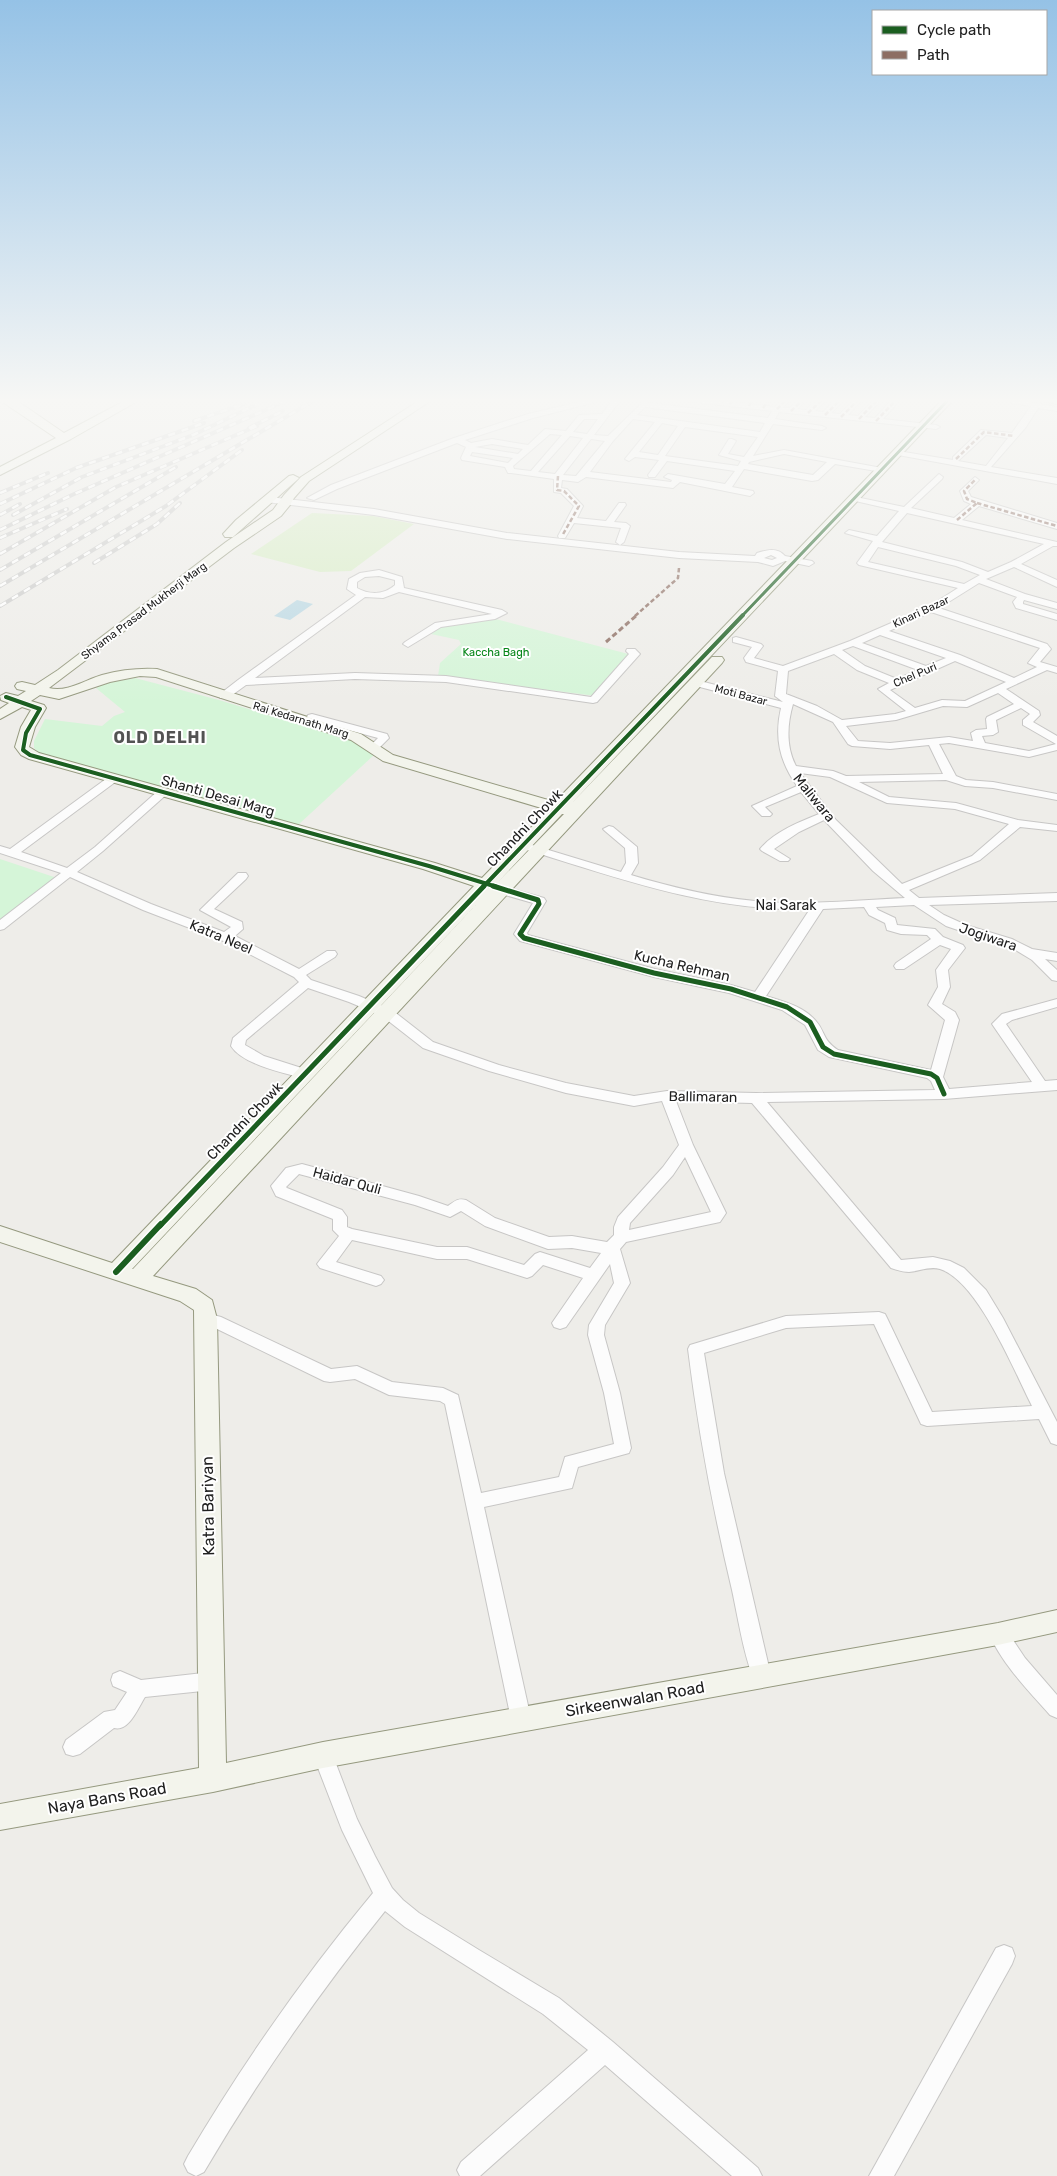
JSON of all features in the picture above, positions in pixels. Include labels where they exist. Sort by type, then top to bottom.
[{"type":"street","name":"Shyama Prasad Mukherji Marg","points":[[0,715],[17,695],[63,673],[276,513],[279,500]]},
{"type":"street","points":[[283,500],[374,512],[480,532],[605,544],[620,542],[761,556]]},
{"type":"street","points":[[323,500],[379,506],[484,527],[562,536],[679,555],[761,556],[777,553],[795,561]]},
{"type":"street","points":[[562,536],[578,506],[572,500]]},
{"type":"street","points":[[860,500],[1055,543]]},
{"type":"street","name":"Chandni Chowk","points":[[126,1276],[224,1160],[795,561],[860,500]]},
{"type":"street","points":[[915,500],[876,541],[862,563],[967,587]]},
{"type":"street","points":[[968,500],[1057,526]]},
{"type":"street","points":[[957,520],[977,503]]},
{"type":"street","points":[[608,524],[622,505]]},
{"type":"street","points":[[570,520],[626,527],[620,542]]},
{"type":"street","points":[[849,533],[959,564],[988,575]]},
{"type":"street","name":"Kinari Bazar","points":[[784,669],[853,643],[931,609],[978,579],[1014,564],[1055,543]]},
{"type":"street","name":"Chandni Chowk","points":[[126,1276],[243,1167],[696,683],[736,640],[795,561]]},
{"type":"street","points":[[1014,564],[1057,584]]},
{"type":"street","points":[[397,589],[401,582],[394,576],[371,573],[352,581],[352,589],[364,594],[378,595],[397,589],[502,613],[496,616],[438,625],[408,644]]},
{"type":"street","points":[[978,579],[1022,596],[1057,606]]},
{"type":"street","points":[[224,696],[364,594]]},
{"type":"street","points":[[1022,596],[1018,602],[1019,606],[1057,617]]},
{"type":"street","points":[[931,609],[1046,647],[1046,650],[1033,663],[1057,670]]},
{"type":"street","points":[[879,631],[956,657],[1014,681]]},
{"type":"street","points":[[736,640],[758,646],[750,660],[784,669]]},
{"type":"street","points":[[853,643],[927,670]]},
{"type":"street","points":[[834,649],[858,666],[898,683]]},
{"type":"street","points":[[242,682],[354,676],[446,679],[593,700],[635,654],[630,651]]},
{"type":"street","name":"Chel Puri","points":[[914,712],[883,690],[956,657]]},
{"type":"street","points":[[1045,667],[1032,675],[1014,681],[966,704],[942,702],[886,719],[840,723],[852,742],[856,744],[890,746],[954,740],[1022,754],[1037,753],[1057,747]]},
{"type":"street","name":"Maliwara","points":[[784,669],[781,675],[782,690],[780,696],[787,703],[784,740],[786,756],[791,769],[827,815],[867,858],[915,903]]},
{"type":"street","name":"Rai Kedarnath Marg","points":[[17,695],[63,694],[107,678],[145,672],[157,673],[356,737],[374,747],[388,758],[575,812]]},
{"type":"street","name":"Moti Bazar","points":[[696,683],[813,708],[840,723]]},
{"type":"street","points":[[999,689],[1036,714],[1028,720],[1027,724],[1057,741]]},
{"type":"street","name":"Shanti Desai Marg","points":[[63,694],[39,711],[25,734],[22,747],[26,752],[34,756],[429,866],[486,885]]},
{"type":"street","points":[[17,695],[38,707],[39,711]]},
{"type":"street","points":[[980,745],[976,733],[993,732],[991,719],[1021,704]]},
{"type":"street","points":[[312,717],[383,736],[384,738],[374,747]]},
{"type":"street","points":[[934,742],[951,778]]},
{"type":"street","points":[[791,769],[824,772],[846,778],[951,778],[964,783],[1000,786],[1057,798]]},
{"type":"street","points":[[12,853],[114,778]]},
{"type":"street","points":[[846,778],[866,791],[887,800],[956,806],[1017,823],[1057,828]]},
{"type":"street","points":[[766,814],[758,808],[759,805],[803,786]]},
{"type":"street","points":[[0,926],[65,871],[114,836],[163,792]]},
{"type":"street","points":[[784,859],[766,849],[793,830],[827,815]]},
{"type":"street","points":[[900,890],[976,858],[1017,823]]},
{"type":"street","points":[[609,829],[631,847],[632,863],[624,876]]},
{"type":"street","name":"Nai Sarak","points":[[523,846],[624,876],[725,902],[770,906],[819,906],[1057,897]]},
{"type":"street","name":"Katra Neel","points":[[0,849],[65,871],[148,907],[226,937],[303,979],[370,1006]]},
{"type":"street","points":[[226,937],[238,925],[206,909],[242,876]]},
{"type":"street","points":[[486,885],[502,890]]},
{"type":"street","name":"Kucha Rehman","points":[[502,890],[540,902],[520,934],[524,938],[654,973],[722,987],[786,1007],[810,1022],[822,1046],[834,1054],[927,1073],[936,1077]]},
{"type":"street","name":"Jogiwara","points":[[915,903],[949,923],[1029,952],[1057,977]]},
{"type":"street","points":[[869,904],[873,912],[891,921],[891,927],[901,930],[909,928],[931,932],[938,940],[958,947],[959,950],[942,970],[944,987],[935,1005],[950,1015],[952,1020],[936,1077],[944,1094]]},
{"type":"street","points":[[758,998],[819,906]]},
{"type":"street","points":[[900,966],[938,940]]},
{"type":"street","points":[[1029,952],[1057,957]]},
{"type":"street","points":[[306,1074],[251,1056],[241,1051],[238,1046],[240,1038],[331,954]]},
{"type":"street","points":[[1042,1087],[999,1024],[1007,1017],[1057,1003]]},
{"type":"street","name":"Ballimaran","points":[[370,1006],[386,1013],[428,1045],[494,1068],[566,1088],[634,1101],[667,1096],[756,1098],[944,1094],[1057,1085]]},
{"type":"street","points":[[560,1322],[612,1249],[614,1243],[622,1237],[718,1216],[718,1208],[686,1145],[667,1096]]},
{"type":"street","points":[[756,1098],[896,1264],[903,1266],[942,1263],[956,1271],[970,1284],[991,1312],[1057,1438]]},
{"type":"street","points":[[622,1237],[621,1224],[668,1171],[686,1145]]},
{"type":"street","points":[[224,1160],[243,1167]]},
{"type":"street","name":"Haidar Quli","points":[[349,1234],[340,1230],[340,1217],[337,1214],[281,1192],[278,1186],[289,1174],[298,1168],[419,1201],[450,1212],[461,1204],[490,1222],[548,1243],[572,1242],[612,1249]]},
{"type":"street","points":[[376,1280],[325,1264],[349,1234],[437,1253],[467,1253],[525,1272],[529,1271],[540,1258],[593,1275]]},
{"type":"street","points":[[2,1238],[126,1276]]},
{"type":"street","points":[[475,1502],[566,1483],[571,1462],[624,1448],[612,1393],[596,1335],[598,1325],[622,1283],[612,1249]]},
{"type":"street","name":"Katra Bariyan","points":[[126,1276],[198,1300],[204,1306],[206,1319],[213,1779]]},
{"type":"street","points":[[762,1676],[725,1532],[702,1404],[696,1349],[786,1322],[879,1318],[927,1419],[1043,1412]]},
{"type":"street","points":[[206,1319],[215,1321],[330,1376],[357,1372],[388,1388],[447,1396],[454,1405],[522,1719]]},
{"type":"street","name":"Sirkeenwalan Road","points":[[213,1779],[323,1755],[998,1634],[1057,1621]]},
{"type":"street","points":[[998,1634],[1018,1664],[1057,1710]]},
{"type":"street","points":[[120,1680],[140,1689],[212,1681]]},
{"type":"street","points":[[73,1747],[111,1718],[119,1720],[140,1689]]},
{"type":"street","points":[[323,1755],[349,1823],[385,1894],[412,1920],[470,1958],[532,1993],[605,2050],[750,2176]]},
{"type":"street","name":"Naya Bans Road","points":[[0,1817],[213,1779]]},
{"type":"street","points":[[196,2164],[224,2115],[271,2044],[324,1970],[385,1894]]},
{"type":"street","points":[[881,2176],[1004,1956]]},
{"type":"street","points":[[469,2170],[605,2050]]},
{"type":"green space","points":[[312,513],[373,516],[414,524],[351,571],[320,572],[251,554]]},
{"type":"green space","name":"Kaccha Bagh","points":[[492,618],[632,655],[596,696],[438,676],[440,663],[461,644],[459,640],[431,634],[441,627]]},
{"type":"green space","points":[[135,678],[219,700],[356,742],[374,755],[298,825],[39,753],[34,748],[34,741],[45,719],[102,726],[114,716],[125,712],[96,688],[107,683]]},
{"type":"green space","points":[[0,859],[57,878],[0,923]]},
{"type":"water","points":[[297,600],[313,604],[290,620],[274,616]]},
{"type":"railway","points":[[0,504],[9,500]]},
{"type":"railway","points":[[13,515],[41,500]]},
{"type":"railway","points":[[0,530],[63,500]]},
{"type":"railway","points":[[0,554],[94,500]]},
{"type":"railway","points":[[0,570],[120,500]]},
{"type":"railway","points":[[0,586],[146,500]]},
{"type":"railway","points":[[0,606],[175,500]]},
{"type":"railway","points":[[94,563],[157,524],[180,503]]},
{"type":"railway","points":[[0,515],[20,504]]},
{"type":"railway","points":[[0,538],[67,509]]},
{"type":"marked path","points":[[562,536],[579,506],[573,500]]},
{"type":"marked path","points":[[957,520],[977,503],[968,500]]},
{"type":"marked path","points":[[977,503],[1057,526]]},
{"type":"marked path","points":[[606,642],[678,578],[679,568]]},
{"type":"cycle path","points":[[116,1272],[853,500]]},
{"type":"cycle path","points":[[6,697],[40,709],[24,738],[23,750],[30,755],[429,866],[538,900],[539,904],[520,934],[524,938],[654,973],[731,989],[787,1007],[810,1022],[823,1047],[834,1054],[931,1074],[937,1078],[944,1094]]},
{"type":"district","name":"OLD DELHI","points":[[160,737]]}]
